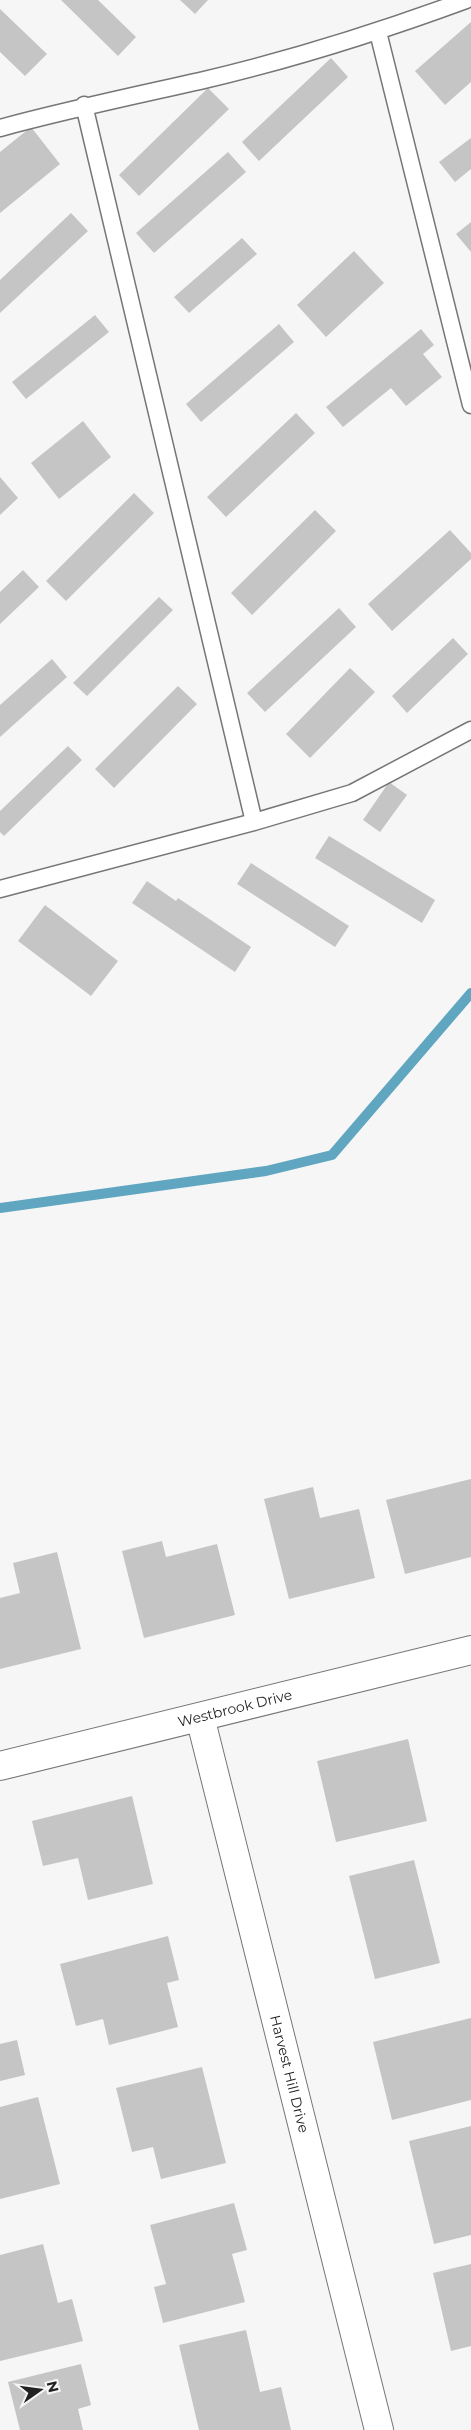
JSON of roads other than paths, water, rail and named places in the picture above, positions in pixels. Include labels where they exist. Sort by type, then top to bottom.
[{"type":"street","name":"Westbrook Drive","points":[[0,1766],[471,1650]]},
{"type":"street","name":"Harvest Hill Drive","points":[[200,1717],[379,2430]]},
{"type":"lane","points":[[0,128],[84,105],[201,80],[378,32],[466,0]]},
{"type":"lane","points":[[378,32],[471,405]]},
{"type":"lane","points":[[84,105],[254,822]]},
{"type":"lane","points":[[0,889],[254,822],[352,793],[471,730]]},
{"type":"waterway","points":[[0,1208],[266,1171],[332,1155],[471,993]]}]
